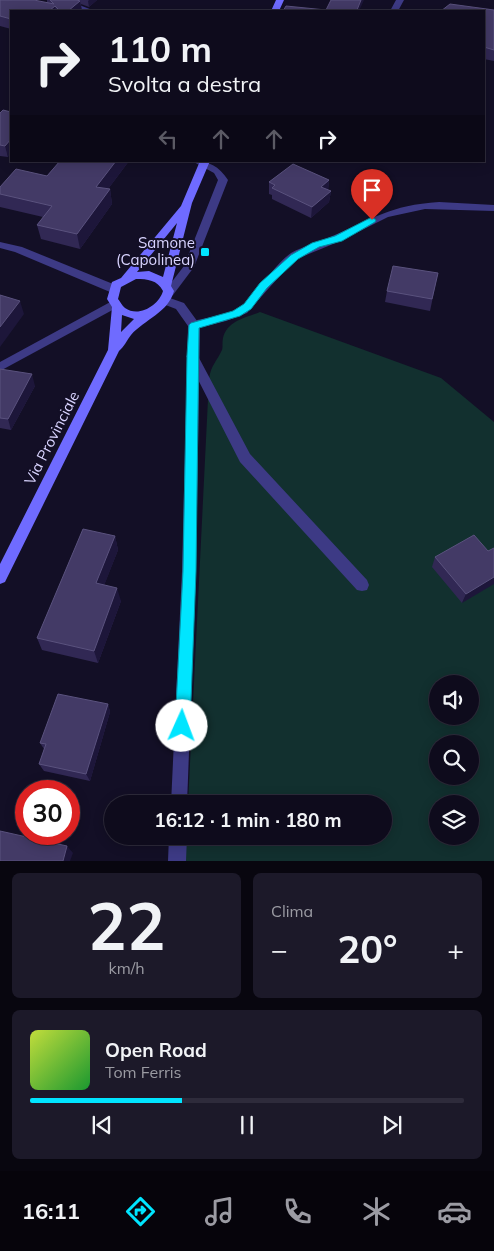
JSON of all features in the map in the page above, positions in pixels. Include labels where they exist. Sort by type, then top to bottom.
[{"type":"main road","points":[[114,350],[127,332],[147,314],[161,307],[167,293],[187,203],[204,162]]},
{"type":"main road","points":[[147,314],[133,314],[115,306],[112,299],[114,289],[126,278],[187,203]]},
{"type":"main road","points":[[126,278],[149,275],[156,277],[167,293]]},
{"type":"main road","name":"Via Provinciale","points":[[0,578],[114,350],[115,306]]},
{"type":"street","points":[[59,0],[88,10]]},
{"type":"street","points":[[179,795],[189,571],[194,325],[180,306],[167,293],[189,267],[223,180],[217,170],[204,162]]},
{"type":"street","points":[[194,325],[236,313],[248,306],[264,286],[294,257],[316,245],[338,238],[386,214],[419,207],[494,208]]},
{"type":"street","points":[[0,245],[18,249],[114,289]]},
{"type":"street","points":[[0,367],[115,306]]},
{"type":"street","points":[[192,355],[244,458],[362,585]]},
{"type":"street","points":[[177,861],[178,845]]},
{"type":"green space","points":[[260,312],[441,378],[494,422],[494,861],[185,861],[186,845],[392,845],[392,795],[188,795],[209,379],[222,350],[225,332],[237,321]]},
{"type":"building","points":[[0,0],[34,0],[54,4],[50,0],[80,1],[69,10],[59,10],[55,6],[50,10],[10,10],[10,19],[0,16]]},
{"type":"building","points":[[331,0],[361,0],[357,10],[326,10]]},
{"type":"building","points":[[450,4],[494,10],[494,50],[485,47],[485,10],[442,10]]},
{"type":"building","points":[[286,6],[326,10],[284,10]]},
{"type":"building","points":[[3,110],[10,112],[10,140],[5,146],[0,145],[0,113]]},
{"type":"building","points":[[59,162],[115,162],[96,187],[110,189],[77,234],[37,225],[52,206],[0,194],[0,187],[16,169],[47,176]]},
{"type":"building","points":[[293,164],[329,180],[321,187],[331,191],[312,207],[272,188],[275,185],[269,182]]},
{"type":"building","points":[[393,266],[438,273],[432,299],[387,291]]},
{"type":"building","points":[[0,295],[20,301],[0,327]]},
{"type":"building","points":[[0,369],[32,374],[8,419],[0,418]]},
{"type":"building","points":[[83,529],[115,536],[96,583],[117,588],[94,651],[37,638]]},
{"type":"building","points":[[474,535],[488,551],[494,548],[494,577],[466,594],[435,557]]},
{"type":"building","points":[[58,694],[108,704],[86,774],[39,764],[46,744],[40,743]]},
{"type":"building","points":[[0,831],[15,834],[15,845],[67,846],[63,861],[0,861]]},
{"type":"place","name":"Samone (Capolinea)","points":[[205,252]]},
{"type":"route","points":[[182,726],[189,571],[194,325],[236,313],[248,306],[279,270],[294,257],[316,245],[338,238],[372,220]]}]
